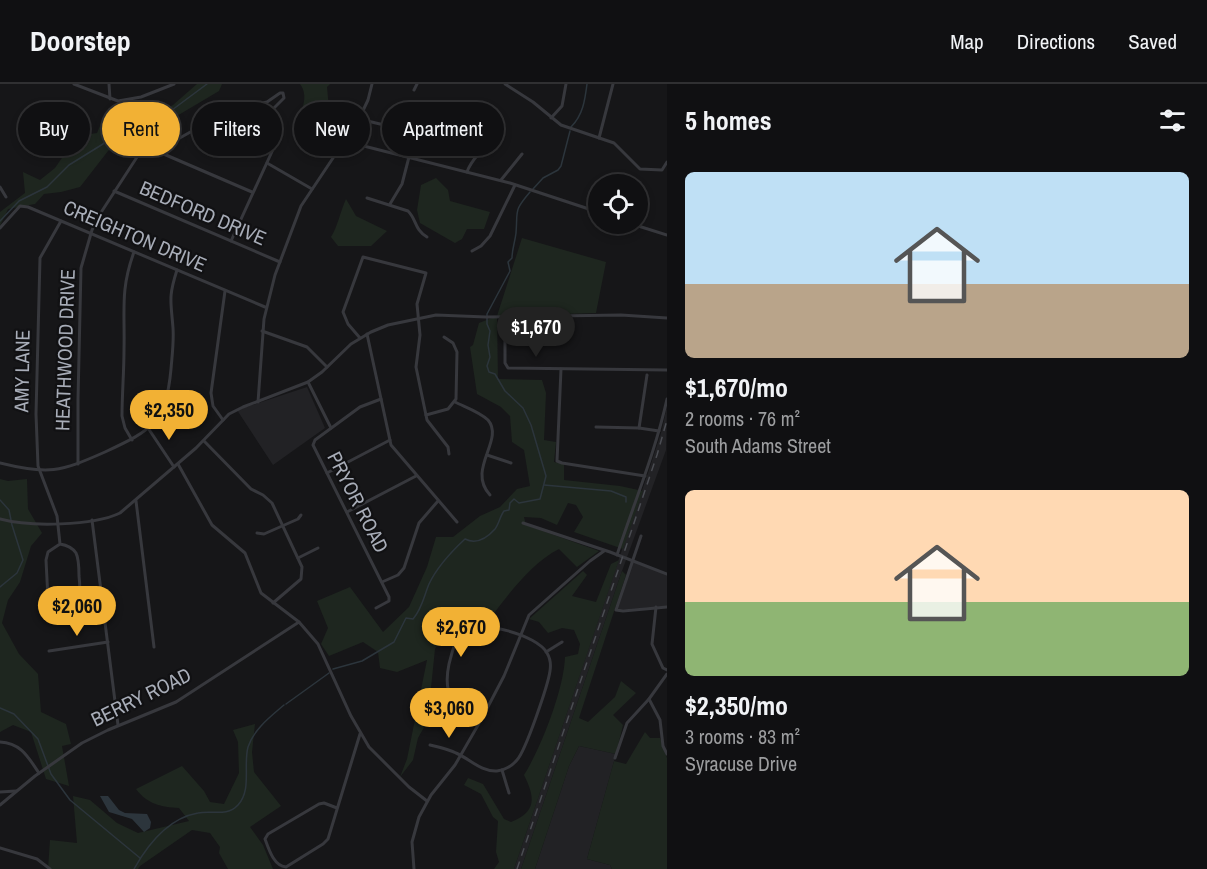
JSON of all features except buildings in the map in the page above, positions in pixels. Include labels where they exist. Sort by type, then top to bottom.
[{"type":"street","points":[[74,84],[117,101],[132,99],[174,84]]},
{"type":"street","points":[[109,84],[110,99]]},
{"type":"street","points":[[367,102],[372,84]]},
{"type":"street","points":[[414,90],[417,84]]},
{"type":"street","points":[[506,84],[564,127],[618,146],[642,170],[662,171],[667,162]]},
{"type":"street","points":[[513,89],[516,84]]},
{"type":"street","points":[[551,118],[562,106],[566,84]]},
{"type":"street","points":[[599,138],[613,84]]},
{"type":"street","name":"HEATHWOOD DRIVE","points":[[267,102],[280,93],[284,94],[284,99],[280,102]]},
{"type":"street","points":[[370,147],[501,180],[588,209]]},
{"type":"street","points":[[501,180],[522,154]]},
{"type":"street","name":"HEATHWOOD DRIVE","points":[[78,464],[81,268],[91,234],[100,214],[137,156]]},
{"type":"street","points":[[168,156],[252,192]]},
{"type":"street","points":[[231,241],[252,192],[271,156]]},
{"type":"street","points":[[258,402],[262,331],[266,308],[280,262],[299,210],[334,156]]},
{"type":"street","points":[[390,204],[402,184],[409,157]]},
{"type":"street","points":[[467,171],[474,157]]},
{"type":"street","points":[[267,163],[312,189]]},
{"type":"street","points":[[472,251],[482,246],[490,236],[515,184]]},
{"type":"street","points":[[0,188],[6,196]]},
{"type":"street","name":"BEDFORD DRIVE","points":[[114,191],[280,262]]},
{"type":"street","points":[[367,198],[410,212],[420,233],[427,237]]},
{"type":"street","name":"CREIGHTON DRIVE","points":[[0,228],[15,210],[23,206],[266,308]]},
{"type":"street","name":"AMY LANE","points":[[60,221],[40,256],[36,414],[37,459],[58,523],[60,544]]},
{"type":"street","points":[[648,229],[667,235]]},
{"type":"street","points":[[132,440],[125,428],[122,416],[124,346],[122,306],[127,274],[134,252]]},
{"type":"street","points":[[360,338],[348,324],[344,312],[363,257],[426,273],[417,304],[420,335],[416,367],[429,425],[449,449],[449,454]]},
{"type":"street","points":[[0,462],[40,471],[78,464],[132,440],[161,414],[168,396],[173,340],[169,299],[177,270]]},
{"type":"street","points":[[223,420],[213,405],[211,393],[225,290]]},
{"type":"street","points":[[0,519],[13,522],[58,523],[92,520],[116,514],[136,501],[204,441],[223,420],[237,410],[308,382],[327,367],[345,348],[366,334],[388,325],[436,315],[505,317],[621,315],[667,318]]},
{"type":"street","points":[[505,317],[505,363],[507,367],[667,370]]},
{"type":"street","points":[[262,331],[307,347],[327,367]]},
{"type":"street","points":[[366,334],[390,440],[399,456],[457,522]]},
{"type":"street","points":[[426,415],[446,410],[455,402],[457,352],[453,343],[444,337]]},
{"type":"street","points":[[561,369],[557,461],[645,476]]},
{"type":"street","points":[[639,428],[647,375]]},
{"type":"street","points":[[308,382],[331,428]]},
{"type":"street","name":"PRYOR ROAD","points":[[376,608],[390,600],[313,445],[315,440],[360,407],[381,399]]},
{"type":"street","points":[[617,555],[645,476],[667,399]]},
{"type":"street","points":[[455,402],[483,416],[490,423],[492,433],[481,479],[484,489],[490,495]]},
{"type":"street","points":[[596,427],[659,431]]},
{"type":"street","points":[[148,428],[174,467]]},
{"type":"street","points":[[327,474],[390,440]]},
{"type":"street","points":[[204,441],[251,489],[267,498],[302,567],[301,579],[273,603]]},
{"type":"street","points":[[487,455],[511,463]]},
{"type":"street","points":[[178,464],[209,521],[222,535],[243,550],[249,560],[259,590],[299,622],[320,648],[360,734],[369,747],[427,801]]},
{"type":"street","points":[[346,512],[416,476]]},
{"type":"street","points":[[136,501],[154,647]]},
{"type":"street","points":[[382,582],[405,568],[419,523],[438,501]]},
{"type":"street","points":[[257,533],[264,534],[298,519],[301,515]]},
{"type":"street","points":[[92,520],[118,725]]},
{"type":"street","points":[[523,524],[667,574]]},
{"type":"street","points":[[641,536],[616,610],[667,607]]},
{"type":"street","points":[[60,544],[68,546],[75,552],[78,564],[80,598],[77,605],[68,610],[56,608],[48,599],[46,556],[51,549],[60,544]]},
{"type":"street","points":[[298,558],[318,548]]},
{"type":"street","points":[[414,869],[411,846],[413,831],[427,801],[448,776],[481,720],[504,676],[519,635],[533,610],[604,551]]},
{"type":"street","points":[[615,758],[627,723],[649,699],[667,673],[652,644],[656,608]]},
{"type":"street","name":"BERRY ROAD","points":[[0,806],[39,773],[82,743],[118,725],[181,699],[299,622]]},
{"type":"street","points":[[430,745],[461,756],[486,770],[502,770],[513,764],[519,758],[550,672],[550,662],[546,652],[536,641],[492,628],[477,627],[464,632],[455,645],[447,678],[448,693],[457,706],[481,720]]},
{"type":"street","points":[[49,651],[108,642]]},
{"type":"street","points":[[546,652],[562,642]]},
{"type":"street","points":[[649,699],[660,720],[663,746],[667,754]]},
{"type":"street","points":[[337,808],[324,803],[318,804],[268,834],[265,839],[278,864],[286,867],[325,843],[329,836],[360,734]]},
{"type":"street","points":[[0,742],[20,748],[39,773]]},
{"type":"street","points":[[502,770],[508,793]]},
{"type":"street","points":[[0,792],[16,791]]},
{"type":"street","points":[[0,848],[38,859],[50,869]]},
{"type":"shaded area","points":[[197,84],[222,84],[219,91],[200,102],[192,102],[192,107],[180,114],[180,102],[176,102]]},
{"type":"shaded area","points":[[300,84],[330,84],[327,87],[328,102],[304,102],[303,89]]},
{"type":"shaded area","points":[[102,121],[102,156],[104,156],[80,187],[44,194],[35,204],[8,209],[0,226],[0,212],[25,193],[23,172],[40,180],[55,168],[63,156],[90,156],[90,134],[97,133]]},
{"type":"shaded area","points":[[436,178],[448,190],[450,201],[490,212],[484,229],[467,229],[462,239],[455,243],[420,223],[417,210],[421,185]]},
{"type":"shaded area","points":[[346,199],[356,216],[387,231],[371,246],[338,246],[331,237]]},
{"type":"shaded area","points":[[522,238],[606,262],[596,313],[497,316]]},
{"type":"shaded area","points":[[497,316],[498,379],[542,380],[546,393],[544,440],[556,442],[554,462],[564,464],[564,480],[643,491],[623,549],[574,532],[583,517],[576,505],[568,503],[557,525],[541,518],[524,517],[526,525],[599,551],[577,567],[559,549],[540,561],[495,612],[455,616],[435,649],[431,688],[435,708],[418,738],[413,760],[400,777],[407,759],[427,660],[397,672],[380,668],[378,652],[363,642],[329,656],[321,644],[328,628],[317,601],[350,587],[383,632],[409,607],[427,567],[436,537],[453,537],[480,516],[500,507],[517,489],[530,486],[524,450],[512,442],[510,416],[501,407],[477,394],[470,347],[473,345],[479,323]]},
{"type":"shaded area","points":[[307,387],[325,428],[273,465],[237,410]]},
{"type":"shaded area","points":[[667,406],[666,450],[622,571],[521,869],[514,869],[648,473]]},
{"type":"shaded area","points":[[0,479],[8,481],[27,479],[28,509],[42,533],[31,546],[20,582],[8,600],[2,623],[19,654],[38,674],[41,712],[66,724],[71,744],[62,746],[69,786],[46,779],[31,732],[13,725],[0,732]]},
{"type":"shaded area","points":[[619,560],[514,869],[494,869],[499,862],[496,852],[498,821],[493,817],[481,794],[464,785],[468,778],[483,784],[504,819],[511,822],[526,814],[532,797],[524,775],[550,718],[561,685],[565,657],[578,654],[580,644],[574,630],[562,628],[548,633],[539,622],[529,619],[583,571],[587,575],[572,596],[596,602],[611,564]]},
{"type":"shaded area","points":[[632,561],[667,574],[667,606],[616,610]]},
{"type":"shaded area","points":[[622,571],[626,575],[579,718],[588,722],[615,697],[621,681],[636,693],[613,715],[623,725],[616,754],[579,746],[569,766],[535,869],[521,869]]},
{"type":"shaded area","points":[[255,724],[252,752],[254,772],[281,806],[250,827],[263,845],[273,869],[228,869],[219,853],[220,847],[210,833],[192,830],[138,869],[48,869],[50,840],[77,843],[73,796],[90,800],[117,823],[138,833],[189,821],[179,808],[155,804],[136,789],[182,766],[204,791],[210,802],[224,804],[239,773],[238,742],[233,730]]},
{"type":"shaded area","points":[[645,732],[650,738],[660,738],[667,758],[667,869],[612,869],[610,865],[587,859],[614,761],[626,764]]},
{"type":"shaded area","points":[[579,746],[616,754],[587,859],[610,865],[612,869],[535,869],[569,766]]},
{"type":"shaded area","points":[[100,796],[108,796],[119,810],[125,813],[147,814],[151,822],[150,828],[144,832],[132,819],[109,812]]},
{"type":"waterway","points":[[0,221],[19,201],[47,187],[69,165],[103,144],[120,125],[142,113],[172,110],[207,84]]},
{"type":"waterway","points":[[571,127],[581,112],[587,84]]},
{"type":"waterway","points":[[533,189],[543,178],[561,166],[570,131]]},
{"type":"waterway","points":[[333,669],[362,661],[394,642],[406,618],[413,619],[419,611],[436,572],[465,539],[478,541],[489,535],[504,511],[509,510],[510,503],[514,499],[519,503],[540,499],[546,476],[531,425],[523,408],[505,391],[495,374],[489,372],[487,366],[490,357],[488,345],[490,331],[487,314],[510,271],[508,262],[512,258],[517,211],[530,192]]},
{"type":"waterway","points":[[544,485],[611,491],[626,497],[626,502]]},
{"type":"waterway","points":[[0,500],[9,510],[23,560],[17,573],[0,587]]},
{"type":"waterway","points":[[286,704],[329,673]]},
{"type":"waterway","points":[[134,869],[160,834],[178,820],[203,812],[229,811],[238,805],[245,792],[248,747],[263,724],[284,705]]},
{"type":"waterway","points":[[0,708],[14,714],[38,739],[51,774],[70,800],[140,858]]},
{"type":"railway","points":[[517,869],[667,420]]}]
